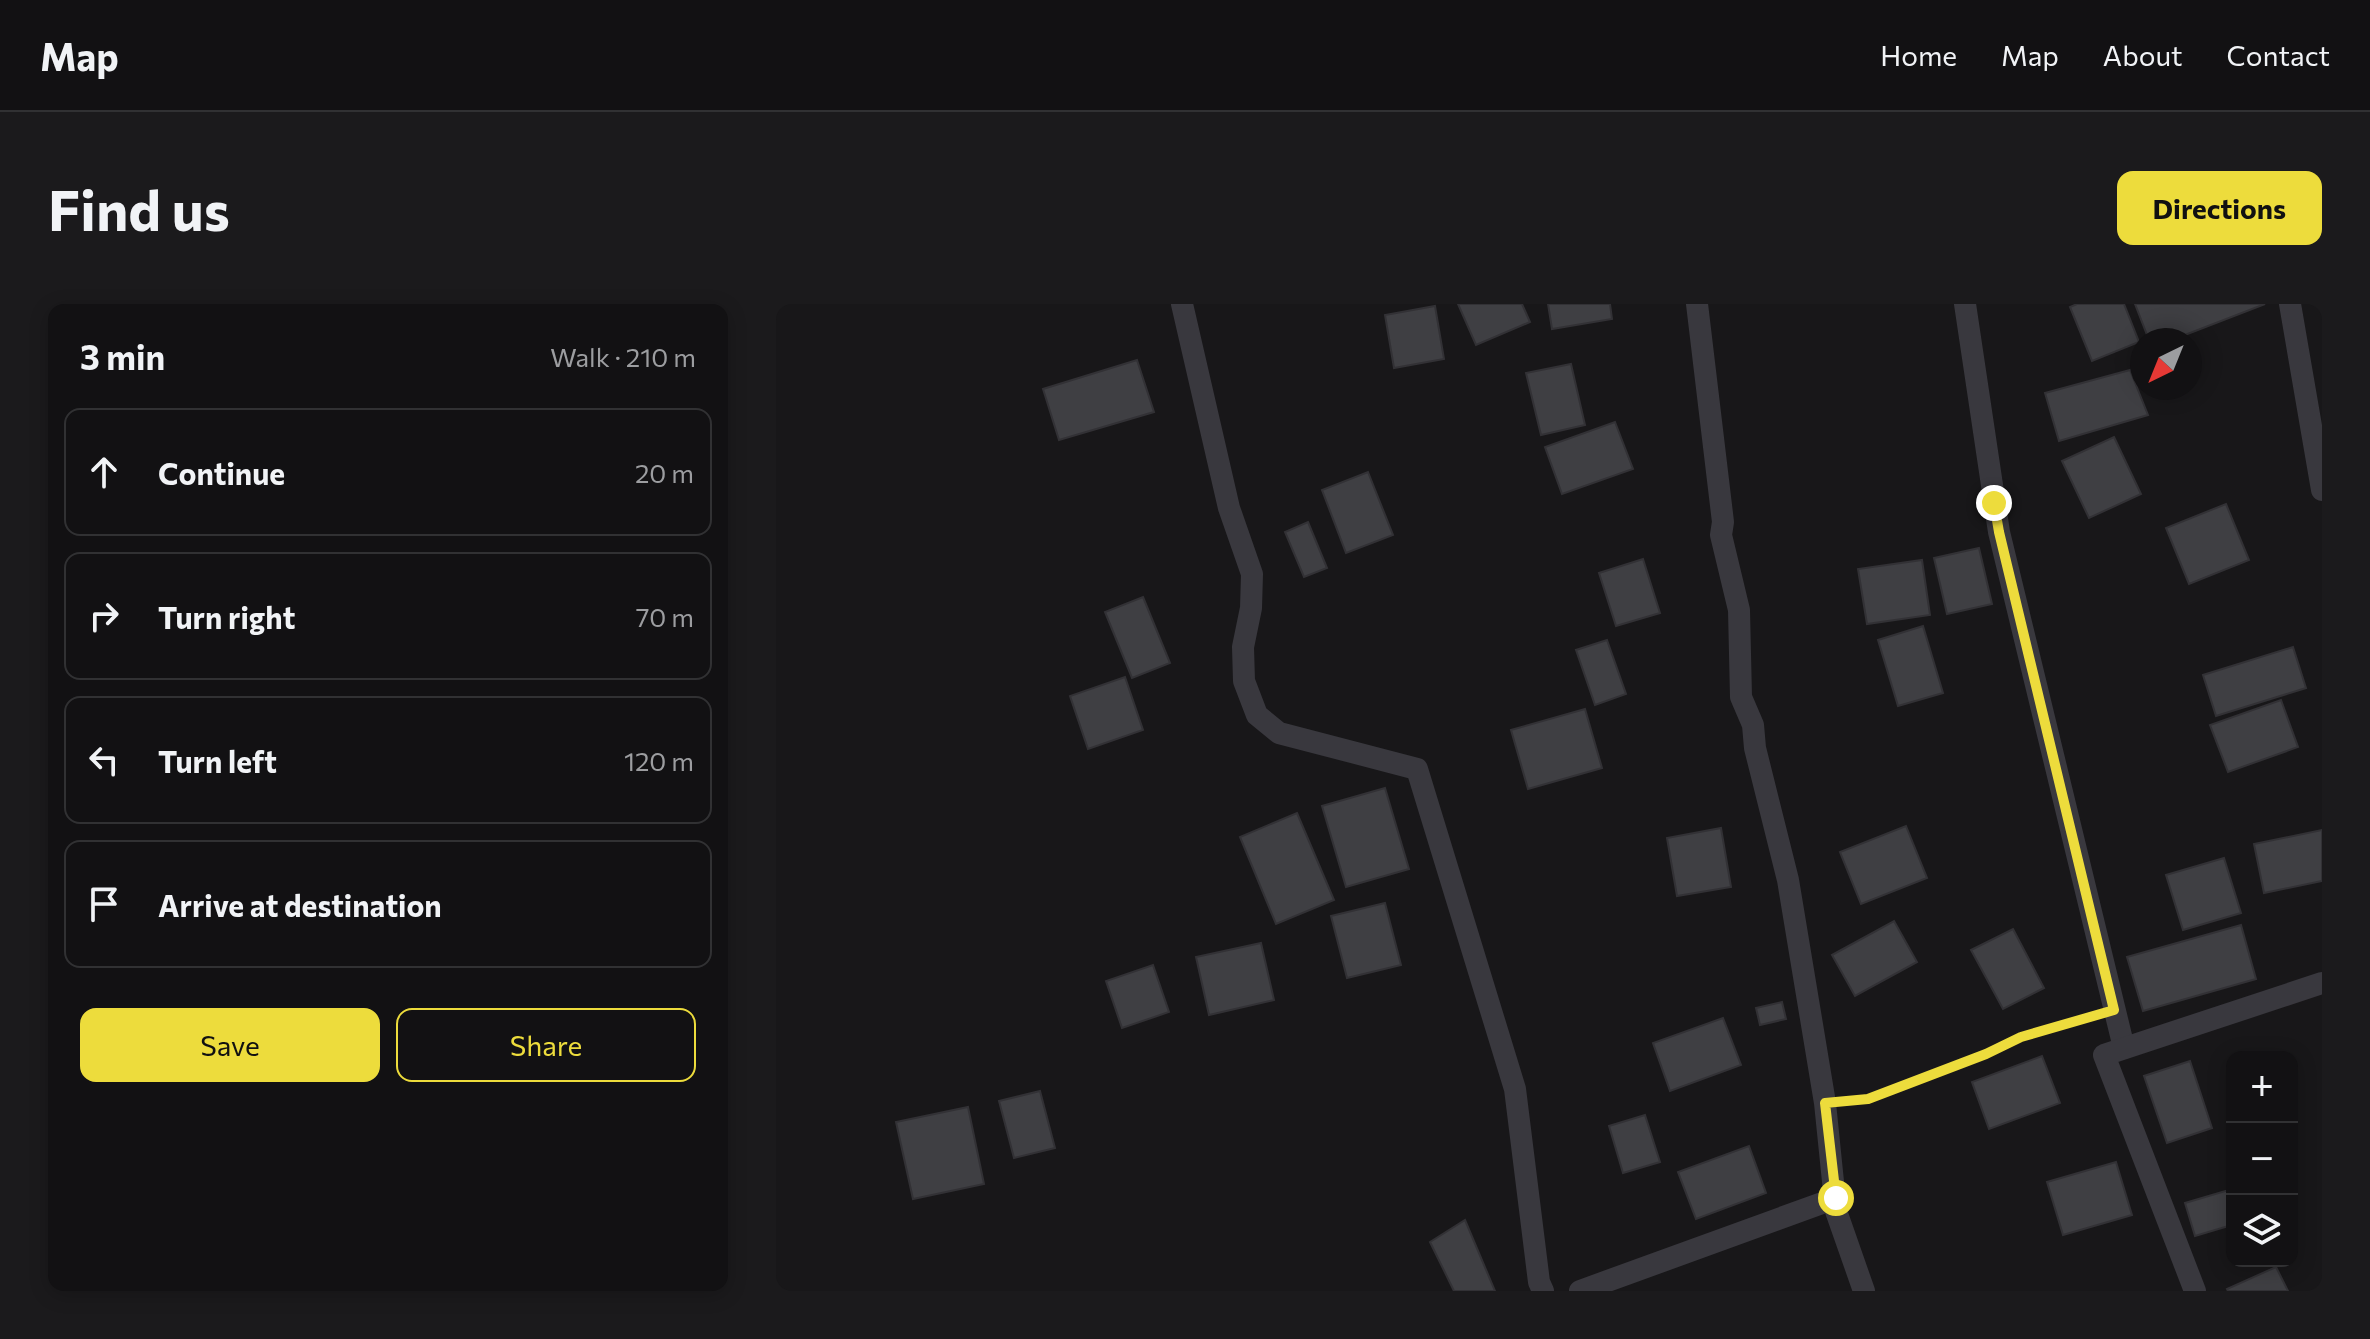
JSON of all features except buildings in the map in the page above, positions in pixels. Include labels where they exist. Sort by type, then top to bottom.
[{"type":"street","points":[[1182,304],[1229,508],[1252,574],[1251,608],[1243,647],[1244,681],[1257,715],[1279,733],[1417,769],[1515,1089],[1539,1282],[1543,1291]]},
{"type":"street","points":[[1697,304],[1723,522],[1721,535],[1739,610],[1741,697],[1753,725],[1755,748],[1788,880],[1825,1103],[1836,1211],[1864,1291]]},
{"type":"street","points":[[1965,304],[1999,532],[2124,1048]]},
{"type":"street","points":[[2290,304],[2322,490]]},
{"type":"street","points":[[2195,1291],[2104,1055],[2322,983]]},
{"type":"street","points":[[1580,1291],[1836,1198]]},
{"type":"path","points":[[1825,1103],[1868,1099],[1986,1054],[2021,1037],[2114,1010]]},
{"type":"route","points":[[1836,1198],[1825,1103],[1868,1099],[1986,1054],[2021,1037],[2114,1010],[1994,503]]}]
